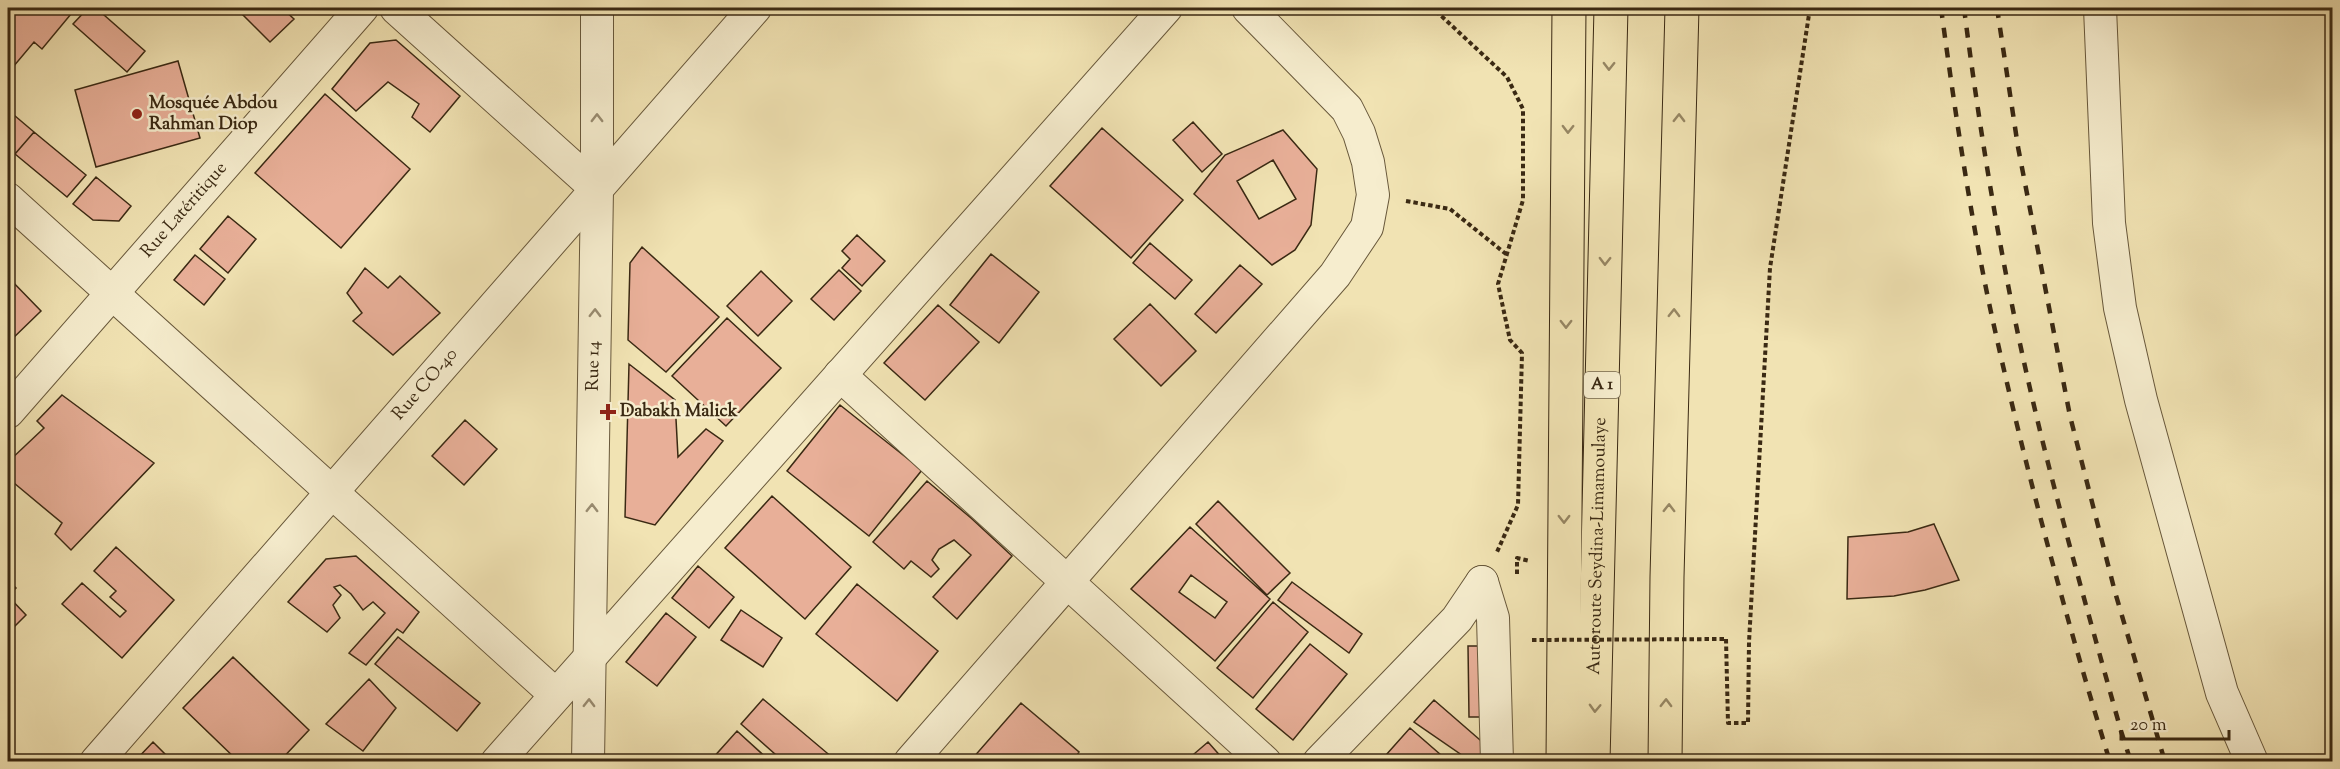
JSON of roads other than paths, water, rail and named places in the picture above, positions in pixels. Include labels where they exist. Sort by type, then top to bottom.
[{"type":"highway","points":[[1563,762],[1569,8]]},
{"type":"highway","name":"Autoroute Seydina-Limamoulaye","points":[[1593,762],[1611,8]]},
{"type":"highway","points":[[1665,762],[1667,577],[1682,8]]},
{"type":"street","name":"Rue Latéritique","points":[[8,412],[362,8]]},
{"type":"street","points":[[396,8],[597,189]]},
{"type":"street","name":"Rue 14","points":[[588,762],[597,189],[597,8]]},
{"type":"street","name":"Rue CO-40","points":[[96,762],[755,8]]},
{"type":"street","points":[[497,762],[1166,8]]},
{"type":"street","points":[[910,762],[1335,275],[1367,227],[1373,195],[1368,162],[1359,133],[1347,109],[1248,8]]},
{"type":"street","points":[[2100,8],[2109,223],[2120,308],[2141,400],[2222,693],[2252,762]]},
{"type":"street","points":[[8,199],[556,695]]},
{"type":"street","points":[[840,375],[1265,762]]},
{"type":"street","points":[[1319,762],[1456,619],[1482,582],[1493,618],[1497,762]]},
{"type":"railway","points":[[1941,8],[1964,163],[1992,317],[2046,541],[2110,762]]},
{"type":"railway","points":[[1964,8],[1988,174],[2019,339],[2067,536],[2131,762]]},
{"type":"railway","points":[[1997,8],[2018,147],[2070,416],[2115,592],[2165,762]]},
{"type":"place","name":"Mosquée Abdou Rahman Diop","points":[[137,114]]},
{"type":"place","name":"Dabakh Malick","points":[[608,412]]}]
